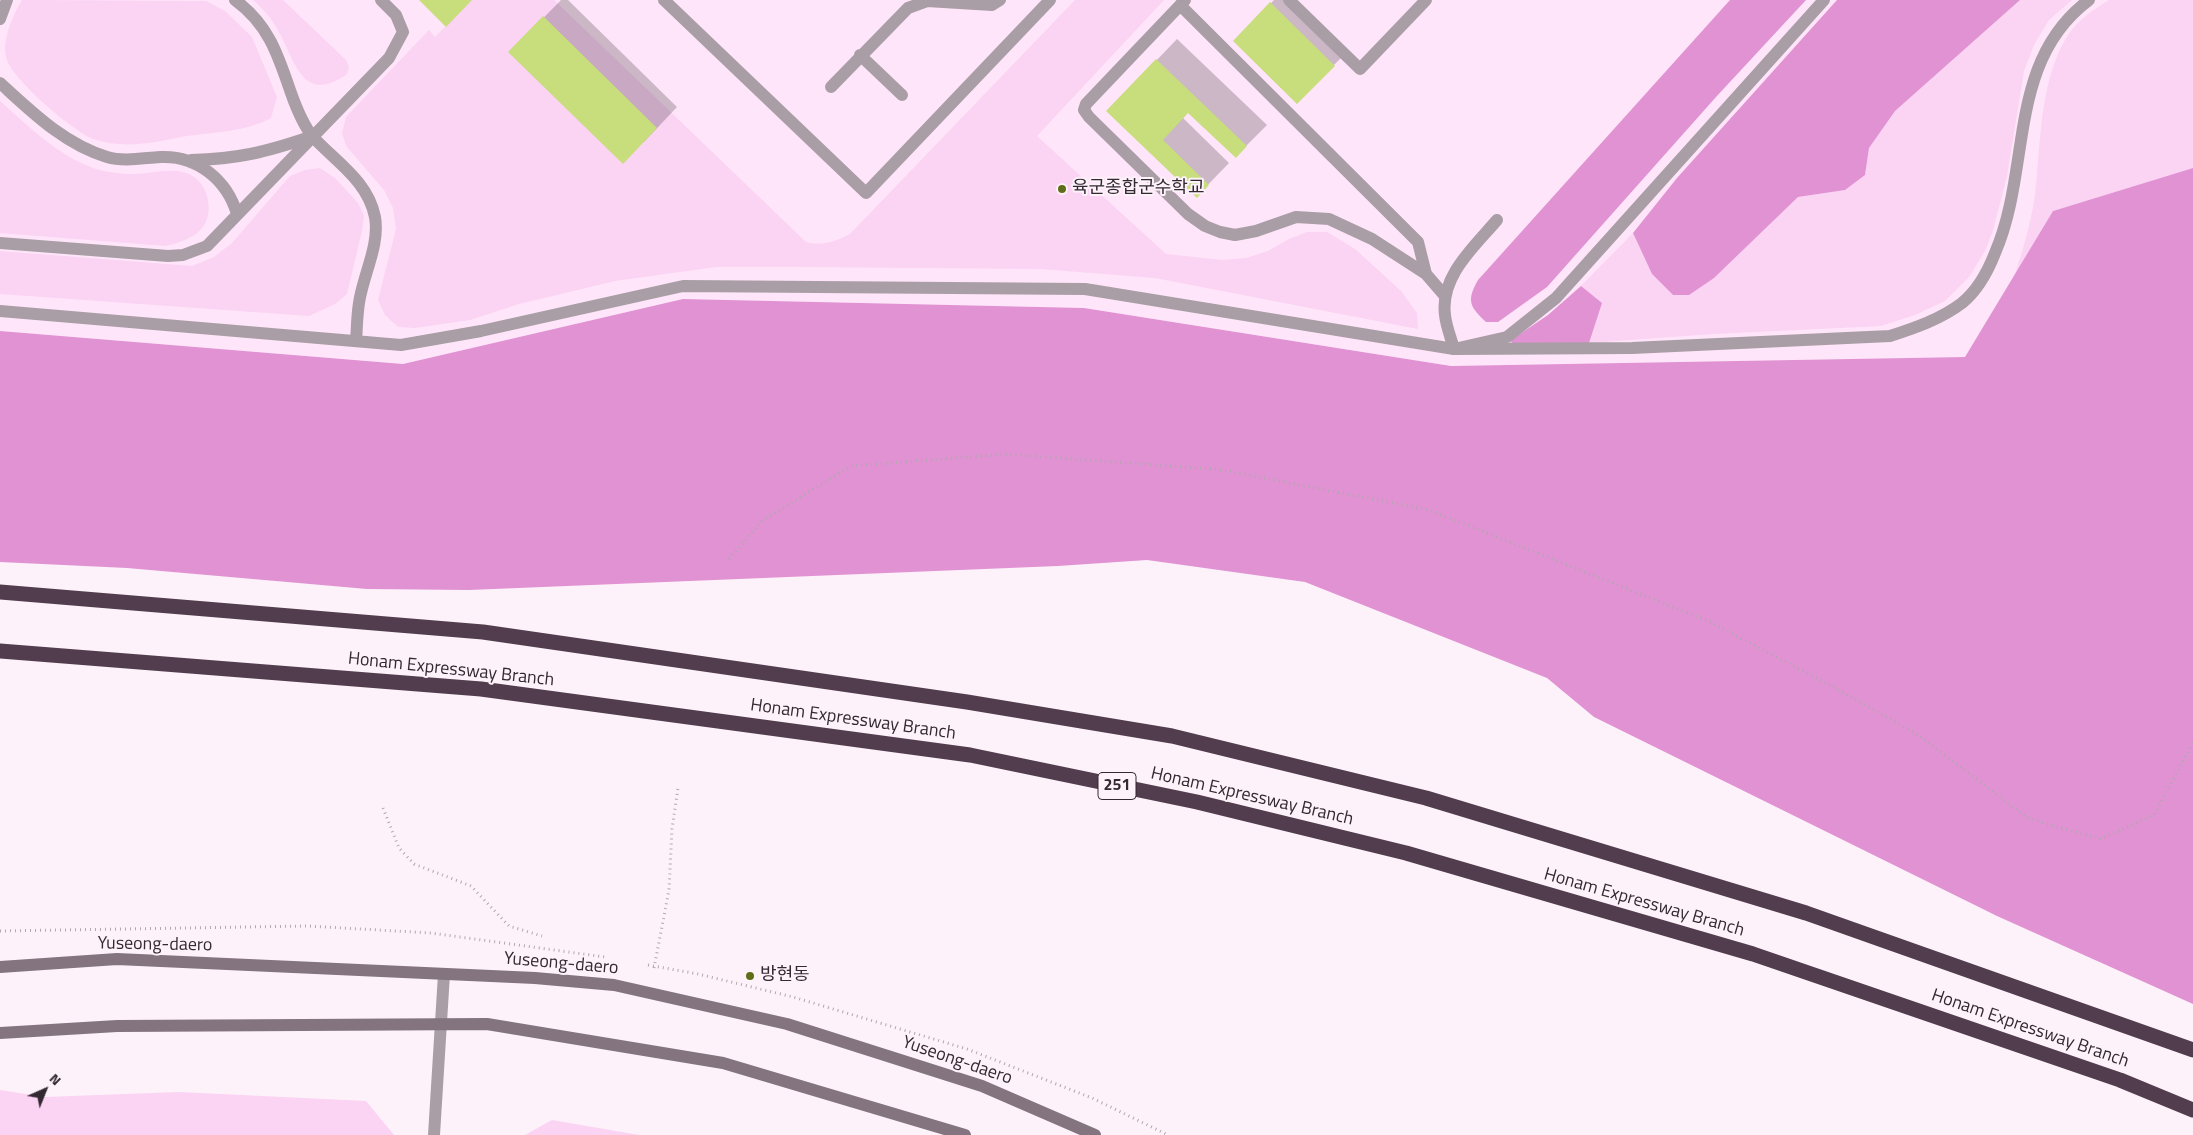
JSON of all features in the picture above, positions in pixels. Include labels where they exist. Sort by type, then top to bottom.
[{"type":"highway","name":"Honam Expressway Branch","points":[[0,592],[483,632],[967,702],[1172,736],[1426,798],[1806,913],[2193,1050]]},
{"type":"highway","name":"Honam Expressway Branch","points":[[0,651],[481,689],[988,759],[1196,802],[1406,853],[1744,951],[2120,1080],[2193,1110]]},
{"type":"main road","name":"Yuseong-daero","points":[[0,967],[117,960],[535,978],[614,985],[787,1024],[973,1083],[1095,1135]]},
{"type":"main road","points":[[0,1033],[117,1026],[486,1024],[723,1064],[965,1135]]},
{"type":"street","points":[[0,19],[7,0]]},
{"type":"street","points":[[235,0],[262,25],[275,48],[297,109],[312,136],[341,162],[365,192],[372,205],[375,219],[375,236],[358,304],[356,341]]},
{"type":"street","points":[[0,243],[183,256],[207,246],[389,58],[403,32],[396,15],[381,0]]},
{"type":"street","points":[[664,0],[866,193],[1050,0]]},
{"type":"street","points":[[831,87],[860,55],[908,8],[927,1],[992,5],[1000,0]]},
{"type":"street","points":[[1289,0],[1360,69],[1426,0]]},
{"type":"street","points":[[1454,349],[1506,337],[1556,298],[1824,0]]},
{"type":"street","points":[[0,311],[401,345],[481,331],[683,286],[1075,289],[1454,349],[1632,348],[1890,336],[1920,326],[1962,302],[1978,285],[1991,263],[2004,232],[2032,81],[2043,54],[2056,32],[2076,10],[2089,0]]},
{"type":"street","points":[[1426,274],[1418,242],[1182,3],[1086,104],[1084,110],[1088,117],[1188,214],[1205,226],[1235,235],[1256,231],[1296,217],[1328,218],[1372,239],[1426,274],[1445,296]]},
{"type":"street","points":[[860,55],[902,95]]},
{"type":"street","points":[[0,84],[49,127],[80,145],[108,158],[132,160],[163,157],[188,160],[223,159],[259,154],[312,136]]},
{"type":"street","points":[[188,160],[207,170],[224,186],[233,200],[237,214]]},
{"type":"street","points":[[1454,349],[1445,316],[1445,296],[1460,263],[1497,220]]},
{"type":"street","points":[[434,1135],[444,974]]},
{"type":"path","points":[[729,559],[762,521],[851,466],[1006,454],[1223,470],[1428,510],[1708,621],[1828,684],[1920,736],[2027,818],[2081,834],[2100,839],[2154,815],[2193,743]]},
{"type":"path","points":[[651,993],[655,955],[670,890],[672,829],[678,788]]},
{"type":"path","points":[[383,808],[399,848],[414,864],[471,886],[509,926],[542,936]]},
{"type":"shaded area","name":"육군종합군수학교","points":[[0,0],[2193,0],[2193,168],[2053,211],[1966,357],[1451,366],[1084,308],[683,299],[403,364],[0,331]]},
{"type":"shaded area","points":[[22,0],[206,1],[225,11],[252,37],[277,97],[271,118],[241,129],[162,141],[116,144],[93,139],[72,126],[44,103],[18,78],[10,66],[5,50],[7,35]]},
{"type":"shaded area","points":[[253,0],[283,0],[346,60],[349,67],[347,74],[331,83],[319,85],[309,82],[294,64],[283,39],[271,19]]},
{"type":"shaded area","points":[[472,0],[554,0],[806,242],[818,244],[834,241],[850,234],[1075,0],[1164,0],[1037,136],[1166,254],[1222,260],[1246,258],[1268,251],[1289,239],[1307,232],[1327,232],[1355,249],[1401,291],[1417,313],[1418,329],[1155,278],[1040,269],[800,267],[716,267],[615,281],[519,304],[470,320],[415,328],[398,327],[385,315],[378,300],[396,229],[393,208],[384,190],[346,146],[342,133],[346,117],[429,30],[435,37]]},
{"type":"shaded area","points":[[1730,0],[1806,0],[1716,97],[1547,287],[1498,322],[1486,322],[1473,308],[1471,299],[1478,280]]},
{"type":"shaded area","points":[[1837,0],[2020,0],[1895,111],[1869,148],[1865,175],[1845,190],[1798,197],[1714,278],[1689,295],[1673,295],[1652,274],[1633,233],[1677,178]]},
{"type":"shaded area","points":[[2020,0],[2072,0],[2049,20],[2034,45],[2024,71],[2007,176],[1993,230],[1985,251],[1969,277],[1945,301],[1915,315],[1881,326],[1713,334],[1589,343],[1601,303],[1581,286],[1633,233],[1652,274],[1673,295],[1714,278],[1798,197],[1845,190],[1865,175],[1869,148],[1895,111]]},
{"type":"shaded area","points":[[2109,0],[2193,0],[2193,168],[2053,211],[2014,277],[2035,195],[2040,134],[2051,72],[2072,30],[2087,15]]},
{"type":"shaded area","points":[[0,101],[55,147],[93,168],[129,174],[180,171],[194,177],[204,189],[209,205],[207,220],[203,227],[190,238],[166,246],[0,233]]},
{"type":"shaded area","points":[[320,168],[336,179],[358,203],[364,216],[347,294],[335,304],[309,316],[0,294],[0,251],[192,266],[214,257],[232,243],[290,176],[305,170]]},
{"type":"shaded area","points":[[2193,168],[2193,1004],[1997,916],[1594,717],[1547,678],[1305,582],[1147,560],[1058,566],[469,590],[367,589],[127,568],[0,562],[0,331],[403,364],[683,299],[1084,308],[1451,366],[1965,357],[2053,211]]},
{"type":"shaded area","points":[[1581,286],[1602,303],[1589,343],[1512,345],[1511,340],[1548,315]]},
{"type":"shaded area","points":[[0,1090],[45,1097],[179,1092],[366,1101],[394,1135],[0,1135]]},
{"type":"shaded area","points":[[552,1120],[639,1135],[525,1135]]},
{"type":"building","points":[[419,0],[472,0],[446,27]]},
{"type":"building","points":[[1270,2],[1335,66],[1297,104],[1233,41]]},
{"type":"building","points":[[543,16],[657,128],[623,164],[508,52]]},
{"type":"building","points":[[1156,59],[1247,146],[1236,158],[1188,113],[1163,140],[1209,185],[1197,198],[1106,111]]},
{"type":"place","name":"육군종합군수학교","points":[[1062,189]]},
{"type":"place","name":"방현동","points":[[750,976]]}]
